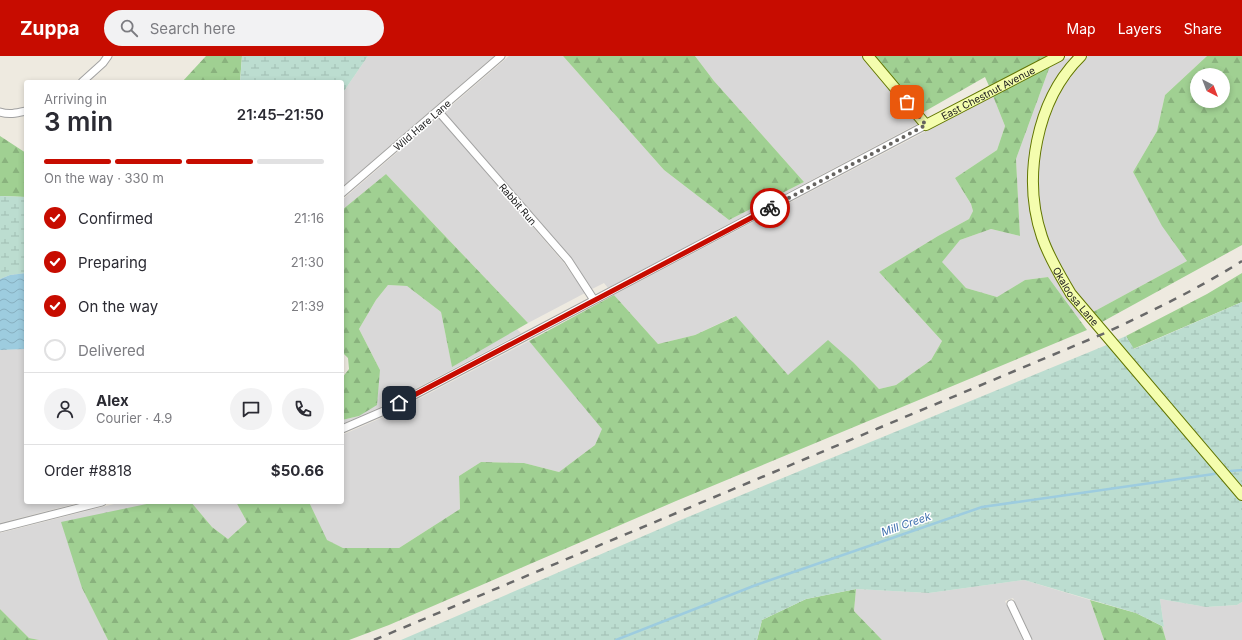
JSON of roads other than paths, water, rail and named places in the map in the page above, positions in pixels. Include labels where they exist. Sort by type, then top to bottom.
[{"type":"street","points":[[84,80],[103,63],[108,56]]},
{"type":"street","name":"Wild Hare Lane","points":[[344,191],[501,56]]},
{"type":"street","points":[[868,56],[926,125]]},
{"type":"street","name":"East Chestnut Avenue","points":[[344,428],[386,410],[1059,56]]},
{"type":"street","name":"Okaloosa Lane","points":[[1078,57],[1062,80],[1053,97],[1039,131],[1036,145],[1033,175],[1037,217],[1042,237],[1054,266],[1071,294],[1242,495]]},
{"type":"street","name":"Rabbit Run","points":[[438,111],[568,260],[594,300]]},
{"type":"street","points":[[0,112],[14,114],[24,112]]},
{"type":"street","points":[[0,528],[94,504]]},
{"type":"street","points":[[1011,604],[1028,640]]},
{"type":"water","points":[[24,273],[24,349],[0,350],[0,279],[10,275]]},
{"type":"waterway","name":"Mill Creek","points":[[1231,471],[1242,470]]},
{"type":"waterway","name":"Mill Creek","points":[[616,640],[756,585],[982,507],[1214,474]]},
{"type":"railway","points":[[374,640],[1105,333],[1192,290],[1242,261]]}]
